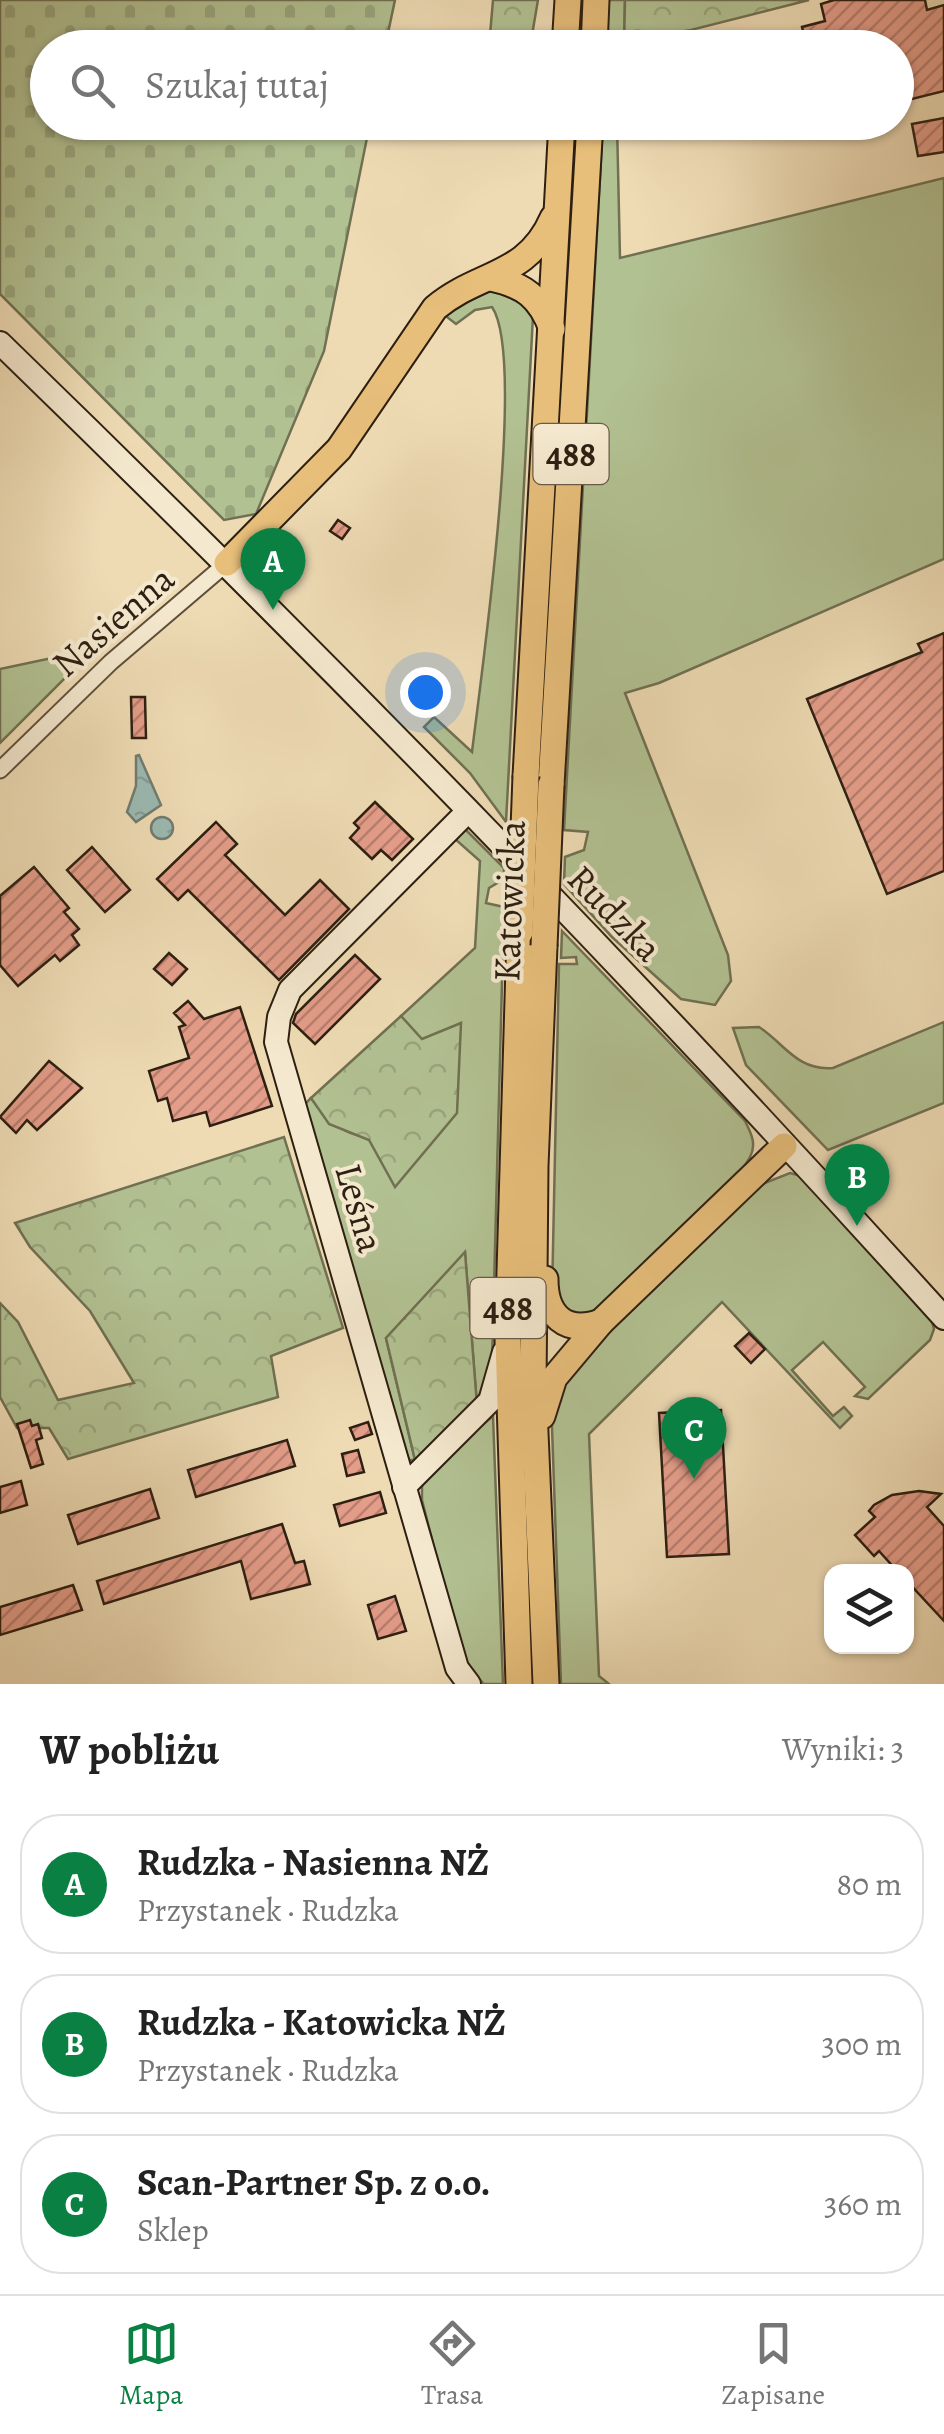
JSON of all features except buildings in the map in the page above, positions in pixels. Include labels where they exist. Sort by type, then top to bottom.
[{"type":"main road","points":[[567,30],[568,0]]},
{"type":"main road","points":[[595,30],[596,0]]},
{"type":"main road","name":"Katowicka","points":[[519,1684],[508,1339],[526,776],[561,140]]},
{"type":"main road","name":"Katowicka","points":[[546,1684],[535,1450],[535,1166],[552,784],[589,140]]},
{"type":"main road","points":[[227,563],[339,448],[435,308],[454,293],[491,278],[535,252],[558,207]]},
{"type":"main road","points":[[491,278],[516,284],[532,295],[552,330]]},
{"type":"main road","points":[[542,1008],[548,1100],[545,1296],[551,1312],[566,1325],[585,1327],[601,1322]]},
{"type":"main road","points":[[535,1450],[554,1378],[601,1322],[784,1146]]},
{"type":"street","name":"Rudzka","points":[[0,343],[227,563],[696,1047],[944,1318]]},
{"type":"street","name":"Nasienna","points":[[0,770],[110,662],[227,563]]},
{"type":"street","name":"Leśna","points":[[463,1676],[404,1488],[276,1042],[290,990],[468,812]]},
{"type":"street","points":[[404,1488],[490,1401],[508,1339]]},
{"type":"green space","points":[[0,0],[395,0],[389,30],[30,30],[30,140],[367,140],[324,351],[256,514],[224,520],[0,294]]},
{"type":"green space","points":[[493,0],[538,0],[533,30],[490,30]]},
{"type":"green space","points":[[608,0],[625,0],[624,30],[607,30]]},
{"type":"green space","points":[[625,0],[809,0],[691,30],[624,30]]},
{"type":"green space","points":[[602,140],[617,140],[620,258],[944,178],[944,559],[659,683],[625,693],[728,955],[731,981],[715,1005],[681,999],[612,937],[564,884],[565,857],[584,850],[588,832],[564,830]]},
{"type":"green space","points":[[489,288],[512,290],[533,316],[506,822],[470,773],[424,727],[434,717],[472,752],[498,520],[505,387],[502,338],[492,307],[475,310],[456,324],[443,314]]},
{"type":"green space","points":[[94,649],[0,743],[0,669]]},
{"type":"green space","points":[[465,829],[504,868],[504,879],[489,888],[486,903],[504,907],[492,1362],[477,1405],[465,1254],[386,1338],[415,1460],[405,1460],[303,1106],[311,1098],[344,1130],[377,1137],[456,1113],[401,1016],[475,948],[480,861],[455,839]]},
{"type":"green space","points":[[562,931],[745,1121],[753,1143],[750,1157],[737,1176],[699,1218],[591,1316],[578,1320],[552,1296],[559,964],[577,964],[576,957],[561,958]]},
{"type":"green space","points":[[401,1016],[422,1039],[461,1023],[457,1113],[395,1187],[369,1140],[329,1124],[311,1098]]},
{"type":"green space","points":[[944,1022],[944,1103],[828,1150],[746,1065],[733,1028],[759,1027],[801,1061],[833,1068]]},
{"type":"green space","points":[[284,1137],[343,1328],[271,1356],[278,1397],[68,1459],[49,1428],[17,1428],[0,1397],[0,1303],[18,1322],[58,1400],[134,1383],[90,1311],[30,1247],[15,1223]]},
{"type":"green space","points":[[790,1173],[801,1176],[931,1318],[934,1329],[930,1340],[868,1399],[855,1396],[865,1387],[823,1342],[792,1370],[833,1416],[844,1407],[852,1416],[840,1428],[722,1302],[589,1434],[599,1676],[609,1684],[561,1684],[551,1399],[562,1374],[752,1188]]},
{"type":"green space","points":[[465,1252],[477,1405],[415,1460],[386,1338]]},
{"type":"green space","points":[[493,1416],[503,1684],[484,1684],[463,1662],[422,1500],[422,1485],[447,1454]]},
{"type":"water","points":[[139,755],[161,805],[136,822],[127,812],[136,786]]},
{"type":"water","points":[[162,817],[170,820],[170,836],[162,839],[154,836],[151,828],[154,820]]},
{"type":"place","name":"Rudzka - Nasienna NŻ","points":[[273,610]]},
{"type":"place","name":"Rudzka - Katowicka NŻ","points":[[857,1226]]},
{"type":"place","name":"Scan-Partner Sp. z o.o.","points":[[694,1479]]}]
